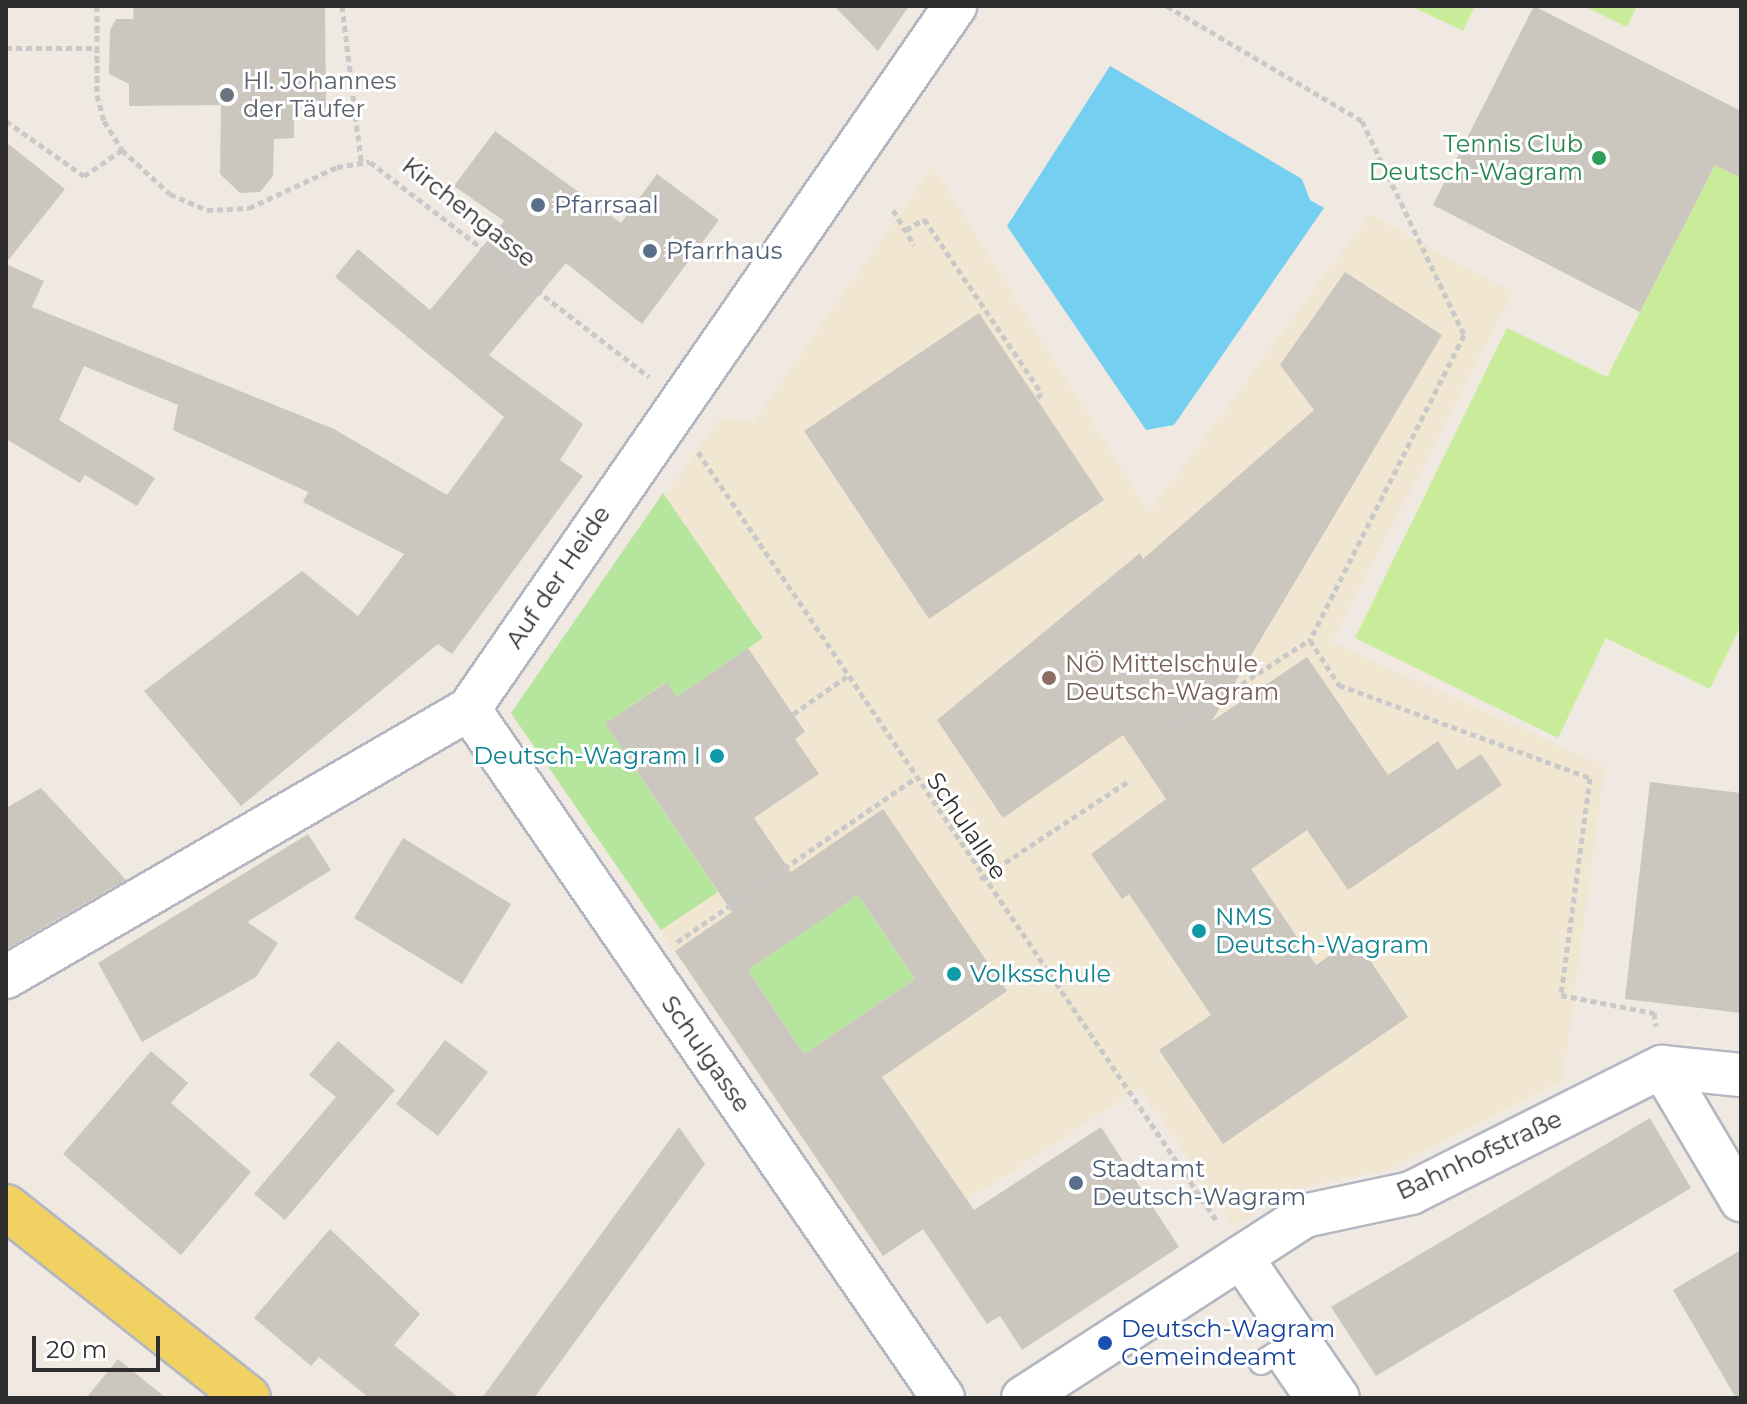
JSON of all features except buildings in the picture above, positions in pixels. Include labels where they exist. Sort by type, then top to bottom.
[{"type":"main road","points":[[6,1207],[248,1398]]},
{"type":"street","name":"Auf der Heide","points":[[6,977],[469,709],[670,410],[955,6]]},
{"type":"street","name":"Schulgasse","points":[[469,709],[943,1398]]},
{"type":"street","points":[[1662,1067],[1741,1075]]},
{"type":"street","points":[[1662,1067],[1741,1200]]},
{"type":"street","name":"Bahnhofstraße","points":[[1023,1398],[1304,1216],[1411,1193],[1662,1067]]},
{"type":"street","points":[[1241,1257],[1338,1398]]},
{"type":"lane","points":[[1261,1363],[1275,1354],[1305,1398]]},
{"type":"path","points":[[97,6],[94,48],[97,95],[122,150],[170,194],[207,210],[266,203],[361,161],[342,6]]},
{"type":"path","points":[[1166,733],[1310,640],[1464,335],[1362,121],[1167,6]]},
{"type":"path","points":[[6,48],[94,48]]},
{"type":"path","points":[[6,121],[84,176],[122,150]]},
{"type":"path","name":"Kirchengasse","points":[[361,161],[384,168],[647,374],[670,410]]},
{"type":"path","points":[[893,210],[914,245]]},
{"type":"path","points":[[906,230],[924,219],[1042,394],[1036,398]]},
{"type":"path","name":"Schulallee","points":[[670,410],[980,879],[1241,1257]]},
{"type":"path","points":[[1310,640],[1339,685],[1590,778],[1561,995],[1654,1013],[1662,1067]]},
{"type":"path","points":[[793,714],[846,677]]},
{"type":"path","points":[[645,964],[914,779]]},
{"type":"path","points":[[980,879],[1130,780]]},
{"type":"shaded area","points":[[933,166],[1149,512],[1370,214],[1513,293],[1332,642],[1605,766],[1563,1080],[1388,1170],[1289,1190],[1234,1226],[1140,1088],[883,1256],[511,713],[720,418],[753,422]]},
{"type":"green space","points":[[1411,6],[1475,6],[1463,31]]},
{"type":"green space","points":[[1584,6],[1637,6],[1627,27]]},
{"type":"green space","points":[[1715,165],[1741,178],[1741,625],[1710,689],[1606,638],[1558,738],[1355,638],[1507,328],[1607,377]]},
{"type":"green space","points":[[663,493],[763,638],[676,697],[666,682],[605,724],[718,892],[661,930],[511,713]]},
{"type":"green space","points":[[858,895],[915,979],[804,1054],[748,970]]},
{"type":"water","points":[[1110,66],[1302,179],[1310,200],[1324,208],[1174,425],[1146,430],[1007,226]]},
{"type":"place","name":"Hl. Johannes der Täufer","points":[[227,95]]},
{"type":"place","name":"Tennis Club Deutsch-Wagram","points":[[1599,158]]},
{"type":"place","name":"Pfarrsaal","points":[[538,205]]},
{"type":"place","name":"Pfarrhaus","points":[[650,251]]},
{"type":"place","name":"NÖ Mittelschule Deutsch-Wagram","points":[[1049,678]]},
{"type":"place","name":"Deutsch-Wagram I","points":[[717,756]]},
{"type":"place","name":"NMS Deutsch-Wagram","points":[[1199,931]]},
{"type":"place","name":"Volksschule","points":[[954,974]]},
{"type":"place","name":"Stadtamt Deutsch-Wagram","points":[[1076,1183]]},
{"type":"place","name":"Deutsch-Wagram Gemeindeamt","points":[[1105,1343]]}]
